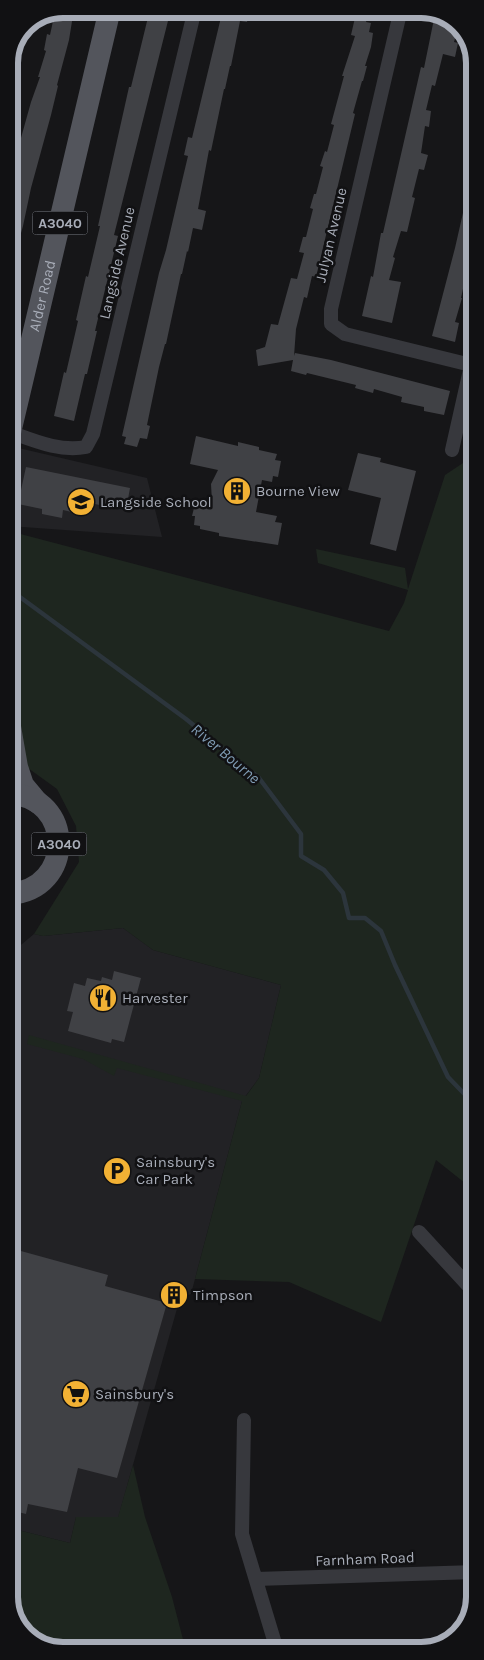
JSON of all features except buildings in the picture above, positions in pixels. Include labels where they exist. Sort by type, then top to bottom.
[{"type":"main road","name":"Alder Road","points":[[18,401],[108,18]]},
{"type":"main road","name":"A3040","points":[[18,770],[23,785],[52,819],[58,831],[59,847],[56,862],[48,875],[36,886],[18,893]]},
{"type":"main road","points":[[18,796],[27,798],[40,805]]},
{"type":"street","name":"Langside Avenue","points":[[18,437],[72,450],[86,447],[93,434],[193,18]]},
{"type":"street","name":"Julyan Avenue","points":[[399,18],[331,309],[331,324],[345,334],[466,357]]},
{"type":"street","points":[[452,450],[466,389]]},
{"type":"street","points":[[419,1232],[466,1283]]},
{"type":"street","points":[[244,1420],[242,1534],[275,1642]]},
{"type":"street","name":"Farnham Road","points":[[256,1579],[466,1572]]},
{"type":"shaded area","name":"Langside School","points":[[18,448],[147,478],[162,537],[18,527]]},
{"type":"shaded area","points":[[466,451],[466,1184],[436,1160],[381,1322],[289,1282],[195,1279],[242,1101],[117,1068],[114,1076],[83,1059],[27,1044],[29,1035],[246,1096],[259,1078],[281,985],[153,950],[123,928],[43,936],[34,934],[79,862],[76,826],[57,789],[28,768],[18,770],[18,533],[389,631],[404,603],[408,590],[318,563],[316,549],[405,568],[408,589],[445,475],[463,463]]},
{"type":"shaded area","points":[[123,928],[153,950],[281,985],[259,1078],[242,1101],[191,1294],[180,1298],[118,1518],[76,1517],[70,1543],[18,1530],[18,947],[34,934],[43,936]]},
{"type":"shaded area","points":[[133,1465],[145,1517],[172,1597],[184,1642],[54,1642],[40,1636],[29,1627],[18,1606],[18,1530],[70,1543],[76,1517],[118,1517]]},
{"type":"waterway","name":"River Bourne","points":[[18,596],[186,719],[259,778],[301,834],[301,856],[324,870],[343,893],[349,918],[365,918],[381,931],[448,1077],[466,1096]]},
{"type":"place","name":"Bourne View","points":[[237,491]]},
{"type":"place","name":"Langside School","points":[[81,502]]},
{"type":"place","name":"Harvester","points":[[103,998]]},
{"type":"place","name":"Sainsbury's Car Park","points":[[117,1171]]},
{"type":"place","name":"Timpson","points":[[174,1295]]},
{"type":"place","name":"Sainsbury's","points":[[76,1394]]}]
